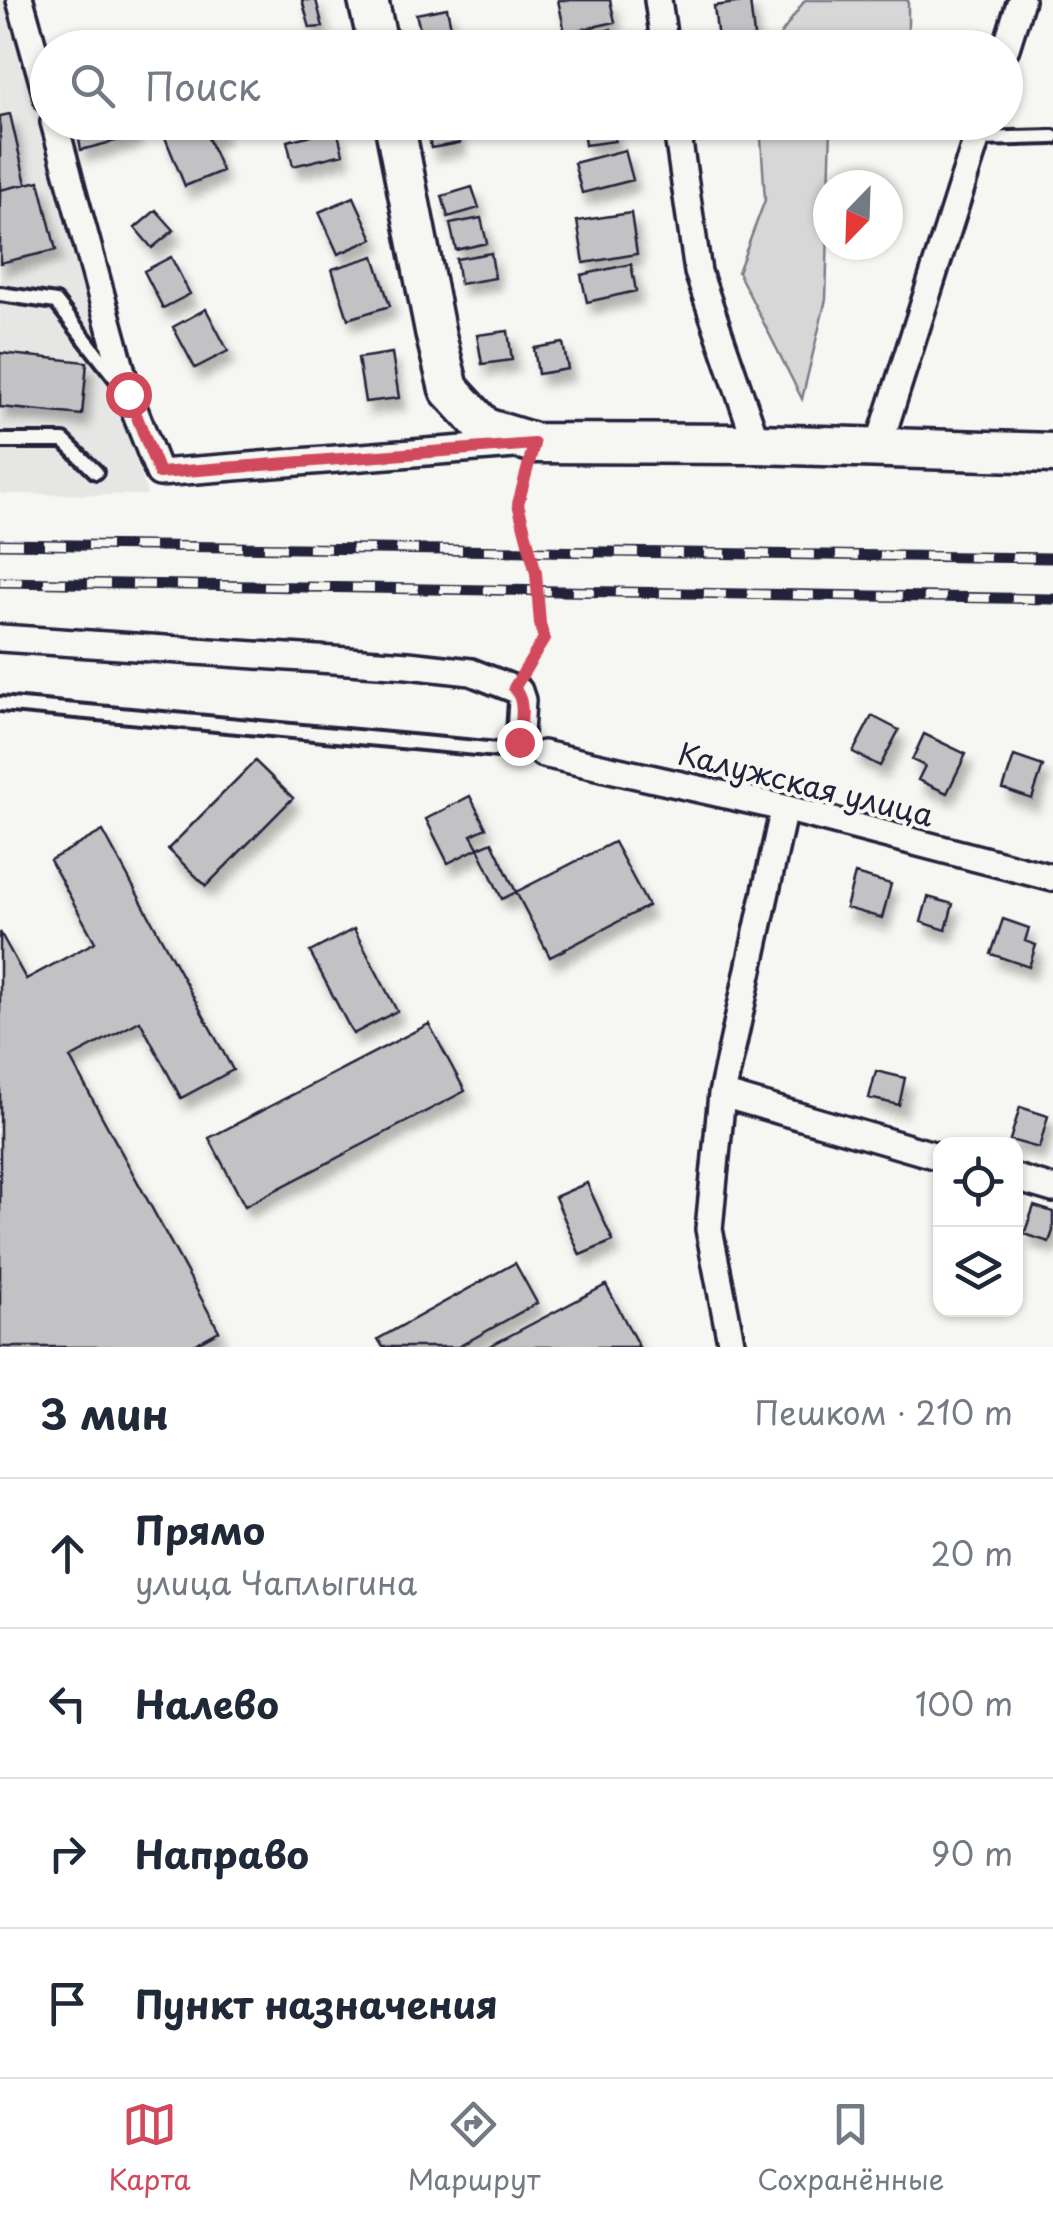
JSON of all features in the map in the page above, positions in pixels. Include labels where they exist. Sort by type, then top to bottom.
[{"type":"street","points":[[20,0],[30,36]]},
{"type":"street","points":[[368,0],[375,30]]},
{"type":"street","points":[[658,0],[662,30]]},
{"type":"street","points":[[1012,30],[1021,0]]},
{"type":"street","points":[[59,140],[128,394],[159,473],[534,444],[756,444],[1053,453]]},
{"type":"street","points":[[398,140],[449,389],[485,428],[534,444]]},
{"type":"street","points":[[679,140],[698,272],[756,444]]},
{"type":"street","points":[[878,448],[976,140]]},
{"type":"street","points":[[0,638],[470,672],[518,692],[531,753]]},
{"type":"street","name":"Калужская улица","points":[[531,753],[784,808],[1053,878]]},
{"type":"street","points":[[732,1347],[709,1229],[722,1094],[784,808]]},
{"type":"street","points":[[722,1094],[933,1155]]},
{"type":"street","points":[[1023,1180],[1053,1189]]},
{"type":"lane","points":[[1023,135],[1053,137]]},
{"type":"lane","points":[[0,294],[56,302],[128,394]]},
{"type":"lane","points":[[0,441],[64,441],[96,472]]},
{"type":"lane","points":[[0,704],[531,753]]},
{"type":"path","points":[[514,688],[544,639],[536,573],[518,504],[534,444]]},
{"type":"shaded area","points":[[0,0],[12,0],[30,66],[30,140],[50,140],[147,495],[0,494]]},
{"type":"shaded area","points":[[805,0],[908,0],[908,30],[784,30]]},
{"type":"shaded area","points":[[761,140],[831,140],[830,170],[813,170],[813,260],[827,260],[826,299],[802,399],[738,272],[765,200]]},
{"type":"building","points":[[302,0],[316,0],[323,27],[310,28]]},
{"type":"building","points":[[558,0],[610,0],[615,22],[564,30]]},
{"type":"building","points":[[750,1],[753,30],[717,30],[714,6]]},
{"type":"building","points":[[447,8],[451,27],[420,30],[416,14]]},
{"type":"building","points":[[10,114],[26,184],[0,190],[0,116]]},
{"type":"building","points":[[79,140],[120,140],[81,150]]},
{"type":"building","points":[[166,140],[209,140],[222,171],[185,186]]},
{"type":"building","points":[[340,140],[343,154],[293,166],[287,141]]},
{"type":"building","points":[[429,140],[459,140],[460,143],[431,148]]},
{"type":"building","points":[[584,140],[615,141],[585,145]]},
{"type":"building","points":[[625,150],[633,180],[582,193],[574,163]]},
{"type":"building","points":[[39,181],[56,250],[0,263],[0,190]]},
{"type":"building","points":[[472,187],[479,208],[448,217],[442,196]]},
{"type":"building","points":[[354,197],[373,239],[338,254],[319,212]]},
{"type":"building","points":[[156,210],[174,230],[152,248],[135,228]]},
{"type":"building","points":[[631,213],[637,254],[584,263],[577,221]]},
{"type":"building","points":[[481,218],[487,243],[456,250],[450,224]]},
{"type":"building","points":[[491,253],[495,278],[460,284],[456,259]]},
{"type":"building","points":[[374,256],[390,306],[348,319],[332,269]]},
{"type":"building","points":[[171,257],[190,294],[163,308],[144,271]]},
{"type":"building","points":[[631,264],[636,291],[587,302],[581,275]]},
{"type":"building","points":[[206,309],[228,351],[195,368],[173,327]]},
{"type":"building","points":[[508,331],[512,360],[482,364],[477,335]]},
{"type":"building","points":[[563,343],[568,369],[538,374],[534,348]]},
{"type":"building","points":[[0,353],[87,362],[82,415],[0,407]]},
{"type":"building","points":[[392,353],[399,398],[365,402],[358,358]]},
{"type":"building","points":[[872,716],[899,730],[880,766],[853,752]]},
{"type":"building","points":[[924,734],[966,754],[947,793],[918,780],[925,766],[912,760]]},
{"type":"building","points":[[1014,756],[1043,766],[1032,799],[1003,789]]},
{"type":"building","points":[[255,761],[293,798],[206,886],[168,849]]},
{"type":"building","points":[[470,796],[486,828],[471,835],[478,848],[448,863],[426,819]]},
{"type":"building","points":[[103,831],[233,1070],[181,1098],[140,1021],[70,1058],[219,1331],[190,1347],[0,1347],[0,932],[26,979],[95,942],[50,860]]},
{"type":"building","points":[[492,842],[516,892],[502,899],[478,848]]},
{"type":"building","points":[[614,842],[648,906],[550,957],[516,892]]},
{"type":"building","points":[[855,874],[891,884],[882,918],[846,908]]},
{"type":"building","points":[[928,897],[953,904],[946,930],[921,922]]},
{"type":"building","points":[[1003,919],[1029,928],[1025,941],[1036,945],[1029,967],[991,954]]},
{"type":"building","points":[[354,929],[397,1011],[353,1034],[310,952]]},
{"type":"building","points":[[429,1024],[465,1091],[245,1206],[209,1138]]},
{"type":"building","points":[[876,1071],[905,1078],[899,1105],[869,1098]]},
{"type":"building","points":[[1020,1107],[1048,1116],[1039,1148],[1023,1144],[1023,1137],[1011,1137]]},
{"type":"building","points":[[587,1183],[613,1241],[580,1255],[555,1197]]},
{"type":"building","points":[[1034,1206],[1053,1212],[1049,1242],[1024,1234]]},
{"type":"building","points":[[515,1263],[537,1303],[458,1347],[383,1347],[378,1339]]},
{"type":"building","points":[[606,1285],[639,1347],[488,1347]]},
{"type":"railway","points":[[0,544],[1053,558]]},
{"type":"railway","points":[[0,582],[1053,599]]},
{"type":"route","points":[[128,394],[159,473],[534,444],[518,504],[536,573],[544,639],[514,688],[522,700],[519,742]]}]
